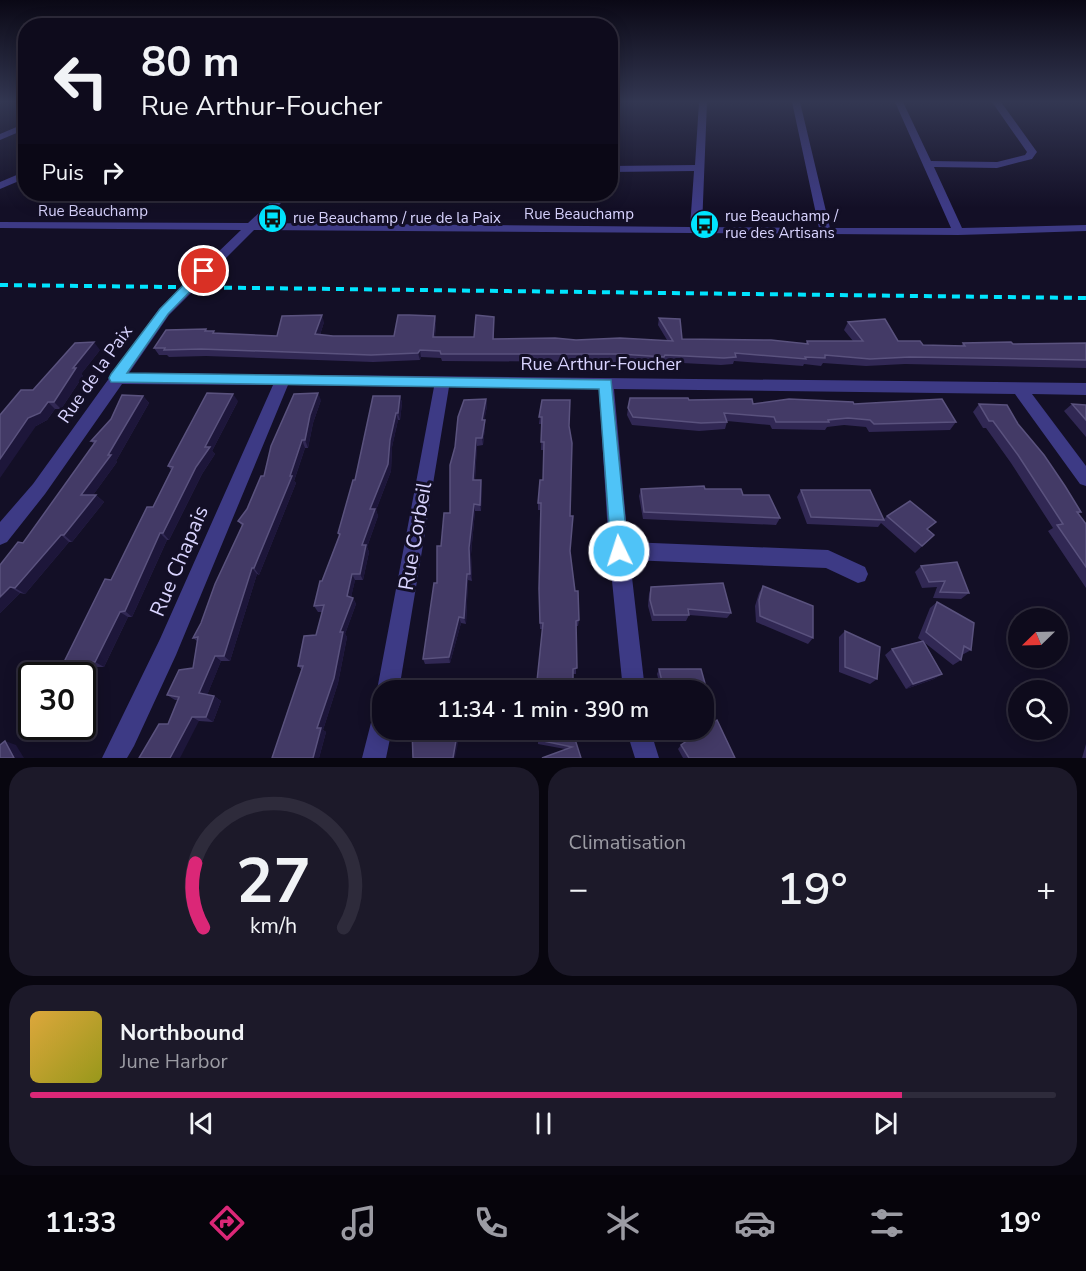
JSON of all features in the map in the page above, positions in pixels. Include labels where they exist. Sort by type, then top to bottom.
[{"type":"street","points":[[696,230],[701,137]]},
{"type":"street","points":[[804,137],[825,231]]},
{"type":"street","points":[[915,137],[958,232]]},
{"type":"street","points":[[927,164],[997,165],[1029,157],[1032,152],[1021,137]]},
{"type":"street","points":[[618,169],[700,168]]},
{"type":"street","points":[[0,186],[18,178]]},
{"type":"street","name":"Rue de la Paix","points":[[0,536],[39,489],[164,312],[278,201]]},
{"type":"street","name":"Rue Beauchamp","points":[[0,225],[958,232],[1086,228]]},
{"type":"street","name":"Rue Arthur-Foucher","points":[[116,378],[1086,389]]},
{"type":"street","name":"Rue Chapais","points":[[114,758],[126,738],[168,646],[283,380]]},
{"type":"street","name":"Rue Corbeil","points":[[390,680],[442,382]]},
{"type":"street","points":[[606,384],[619,551],[633,680]]},
{"type":"street","points":[[1019,388],[1086,480]]},
{"type":"street","points":[[619,551],[828,559],[858,574]]},
{"type":"street","points":[[374,758],[378,740]]},
{"type":"street","points":[[641,740],[647,758]]},
{"type":"building","points":[[322,315],[315,334],[333,336],[394,336],[398,315],[409,315],[435,316],[433,337],[474,337],[476,315],[494,317],[493,339],[620,338],[673,341],[659,318],[680,319],[682,339],[771,340],[808,344],[807,341],[863,341],[848,322],[885,319],[898,341],[920,341],[923,345],[965,346],[963,343],[1086,343],[1086,360],[910,357],[870,359],[825,355],[825,358],[805,357],[806,359],[735,353],[736,357],[724,358],[620,354],[441,354],[440,351],[420,350],[418,353],[371,355],[154,348],[166,330],[206,329],[205,331],[214,331],[213,333],[277,336],[282,316]]},
{"type":"building","points":[[94,342],[73,368],[76,368],[54,402],[48,402],[40,413],[28,418],[0,459],[0,415],[21,390],[33,390],[75,343]]},
{"type":"building","points":[[207,393],[233,394],[205,447],[210,447],[196,467],[163,533],[160,533],[125,611],[120,612],[95,662],[64,662],[105,579],[111,580],[147,507],[153,507],[173,467],[168,466]]},
{"type":"building","points":[[318,393],[310,415],[305,440],[302,440],[290,476],[292,476],[254,568],[252,568],[224,656],[215,656],[199,693],[214,696],[206,717],[192,717],[170,758],[139,758],[159,724],[168,724],[179,697],[167,695],[179,670],[193,668],[198,637],[193,638],[243,524],[238,521],[247,509],[261,476],[264,476],[271,446],[294,394]]},
{"type":"building","points":[[122,395],[143,396],[108,455],[111,455],[81,495],[96,495],[64,535],[61,535],[15,588],[10,587],[0,597],[0,565],[18,542],[23,543],[96,441],[91,441],[111,419]]},
{"type":"building","points":[[373,396],[400,396],[398,413],[396,413],[390,440],[388,464],[370,509],[375,509],[362,545],[366,545],[360,574],[352,574],[347,596],[353,598],[340,632],[343,632],[334,678],[317,728],[321,728],[313,758],[272,758],[303,666],[298,666],[304,636],[316,635],[324,605],[314,606],[320,581],[322,581],[340,534],[338,533],[353,480],[355,480]]},
{"type":"building","points":[[630,398],[752,399],[753,404],[789,399],[853,402],[854,404],[942,399],[956,422],[874,424],[870,420],[848,418],[828,420],[829,422],[776,422],[774,417],[724,413],[727,422],[701,423],[633,417],[628,408]]},
{"type":"building","points":[[486,399],[482,420],[485,420],[482,438],[476,438],[473,480],[481,480],[480,505],[474,504],[469,548],[470,574],[467,574],[464,618],[459,617],[449,657],[423,659],[434,583],[437,583],[437,546],[441,546],[444,513],[450,513],[450,465],[455,447],[458,417],[464,400]]},
{"type":"building","points":[[542,400],[570,400],[569,426],[572,443],[570,516],[573,516],[570,551],[575,591],[578,591],[579,620],[576,621],[577,668],[573,669],[573,680],[537,680],[543,623],[540,623],[539,589],[541,503],[538,503],[540,480],[543,480],[544,442],[541,442],[542,417],[539,417]]},
{"type":"building","points":[[979,404],[1007,405],[1018,424],[1044,455],[1065,486],[1081,512],[1077,512],[1086,524],[1086,567],[1057,525],[1063,524],[1018,455],[993,421],[989,421]]},
{"type":"building","points":[[1072,404],[1086,405],[1086,420]]},
{"type":"building","points":[[704,486],[705,489],[741,489],[743,495],[769,495],[780,518],[644,512],[641,489]]},
{"type":"building","points":[[801,490],[870,490],[884,520],[811,517]]},
{"type":"building","points":[[910,501],[936,522],[927,529],[934,535],[922,546],[887,516]]},
{"type":"building","points":[[957,562],[969,593],[940,592],[945,581],[929,582],[921,566]]},
{"type":"building","points":[[723,583],[731,613],[688,609],[689,615],[654,615],[650,600],[651,587]]},
{"type":"building","points":[[763,586],[813,606],[813,638],[760,616],[759,600]]},
{"type":"building","points":[[937,602],[974,623],[971,650],[964,646],[961,660],[926,632]]},
{"type":"building","points":[[845,631],[880,647],[877,679],[845,667]]},
{"type":"building","points":[[923,641],[942,674],[913,684],[892,649]]},
{"type":"building","points":[[659,669],[701,669],[704,680],[662,680]]},
{"type":"building","points":[[717,720],[735,758],[689,758],[681,745],[688,740],[714,740],[714,722]]},
{"type":"building","points":[[412,740],[456,740],[453,758],[413,758]]},
{"type":"building","points":[[538,740],[575,740],[581,758],[542,758],[572,747]]},
{"type":"building","points":[[5,741],[14,758],[0,758],[0,745]]},
{"type":"railway","points":[[0,285],[1086,298]]},
{"type":"place","name":"rue Beauchamp / rue de la Paix","points":[[272,218]]},
{"type":"place","name":"rue Beauchamp / rue des Artisans","points":[[704,225]]},
{"type":"route","points":[[204,271],[164,312],[116,378],[606,384],[619,551]]}]
